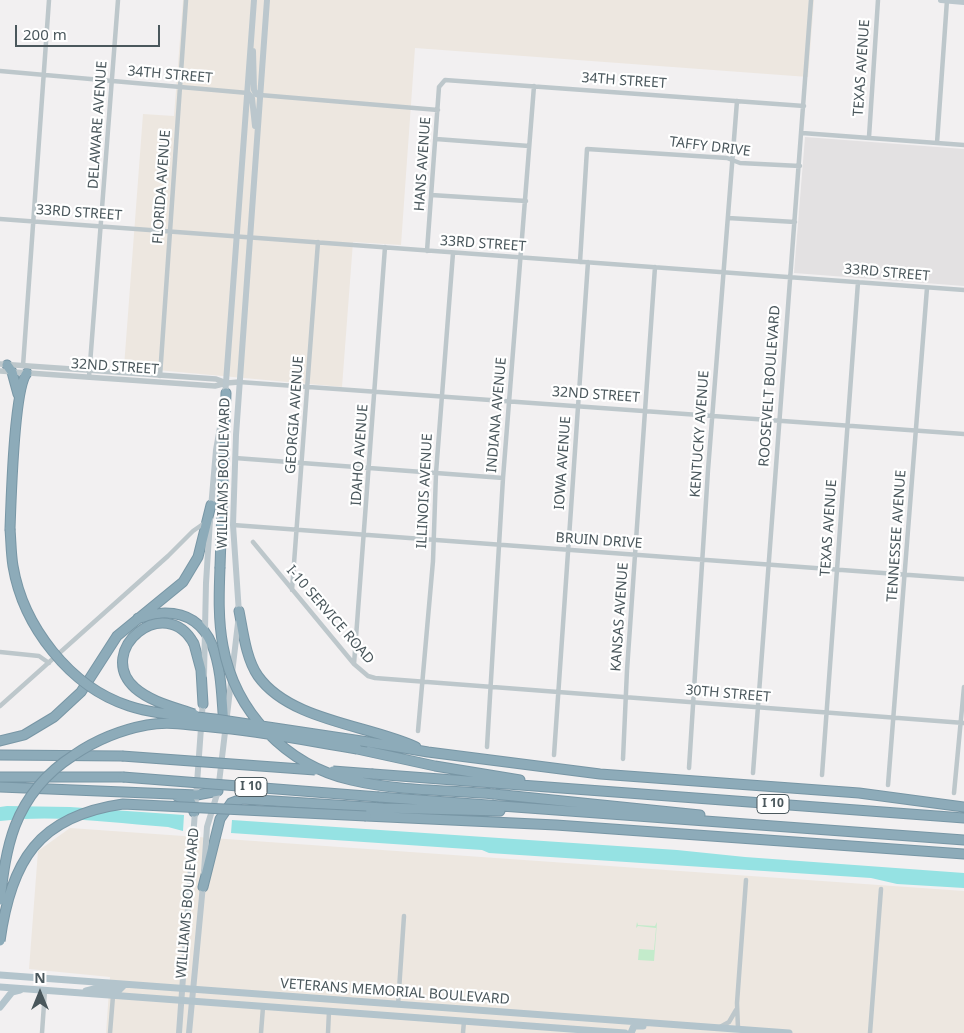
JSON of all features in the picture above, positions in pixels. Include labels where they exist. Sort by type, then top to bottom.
[{"type":"highway","points":[[5,368],[18,392],[10,529],[13,566],[28,612],[45,642],[65,665],[103,694],[128,706],[164,715],[208,718],[428,752],[600,774],[858,793],[964,807]]},
{"type":"highway","points":[[18,409],[25,369]]},
{"type":"highway","points":[[226,393],[219,602],[221,631],[228,665],[247,707],[277,742],[314,768],[352,781],[375,785],[494,794],[878,833]]},
{"type":"highway","points":[[0,741],[24,735],[54,717],[81,692],[117,636],[189,575],[198,558],[211,505]]},
{"type":"highway","points":[[239,611],[252,663],[258,676],[274,692],[298,707],[379,732],[428,752]]},
{"type":"highway","points":[[135,619],[163,613],[174,614],[190,618],[205,632],[217,654],[224,725]]},
{"type":"highway","points":[[202,704],[201,670],[194,644],[180,628],[163,624],[151,625],[143,628],[128,641],[124,652],[125,670],[133,686],[142,694],[155,701],[208,718]]},
{"type":"highway","points":[[0,900],[6,854],[15,826],[26,802],[39,782],[66,760],[103,738],[148,725],[173,723],[251,730],[357,749],[435,766],[582,790]]},
{"type":"highway","name":"I 10","points":[[0,755],[122,756],[964,818]]},
{"type":"highway","name":"I 10","points":[[0,777],[123,777],[964,840]]},
{"type":"highway","points":[[0,787],[165,792],[197,795],[218,791]]},
{"type":"highway","points":[[165,792],[186,799],[191,803],[194,812]]},
{"type":"highway","points":[[203,887],[220,819],[231,803],[242,799],[383,808],[558,810]]},
{"type":"highway","points":[[0,941],[8,893],[20,865],[38,842],[58,825],[78,814],[122,804],[556,825],[964,854]]},
{"type":"main road","name":"WILLIAMS BOULEVARD","points":[[179,1033],[194,812],[197,795],[211,505],[216,450],[227,383],[254,0]]},
{"type":"main road","name":"WILLIAMS BOULEVARD","points":[[189,1033],[207,827],[218,791],[224,725],[235,664],[239,611],[233,525],[239,382],[267,0]]},
{"type":"main road","points":[[941,0],[963,1]]},
{"type":"main road","points":[[251,40],[255,62],[254,90],[256,94],[260,95]]},
{"type":"main road","points":[[248,93],[252,98],[257,140]]},
{"type":"main road","name":"VETERANS MEMORIAL BOULEVARD","points":[[0,974],[124,985],[618,1020],[690,1026],[709,1030],[719,1028],[735,1031],[789,1033]]},
{"type":"main road","points":[[78,993],[98,988],[119,990],[124,985]]},
{"type":"main road","name":"VETERANS MEMORIAL BOULEVARD","points":[[0,986],[112,996],[625,1033]]},
{"type":"main road","points":[[0,1007],[12,992],[26,988]]},
{"type":"main road","points":[[278,1008],[280,1002],[289,997]]},
{"type":"main road","points":[[0,1000],[0,1007]]},
{"type":"main road","points":[[329,1012],[351,1009],[415,1014],[419,1012],[420,1006]]},
{"type":"main road","points":[[489,1023],[491,1016],[524,1017],[529,1013]]},
{"type":"main road","points":[[575,1026],[580,1022],[581,1018]]},
{"type":"main road","points":[[516,1025],[527,1022],[611,1028],[617,1025],[618,1020]]},
{"type":"main road","points":[[631,1033],[632,1028],[637,1025],[683,1029],[690,1026]]},
{"type":"street","points":[[25,369],[33,221],[49,0]]},
{"type":"street","name":"DELAWARE AVENUE","points":[[89,378],[118,0]]},
{"type":"street","name":"FLORIDA AVENUE","points":[[160,376],[186,0]]},
{"type":"street","name":"ROOSEVELT BOULEVARD","points":[[753,773],[811,0]]},
{"type":"street","name":"TEXAS AVENUE","points":[[869,138],[878,0]]},
{"type":"street","points":[[937,143],[947,0]]},
{"type":"street","name":"34TH STREET","points":[[0,71],[248,93]]},
{"type":"street","name":"34TH STREET","points":[[443,81],[804,106]]},
{"type":"street","name":"HANS AVENUE","points":[[427,250],[440,86],[443,81]]},
{"type":"street","name":"INDIANA AVENUE","points":[[487,747],[503,478],[534,86]]},
{"type":"street","points":[[260,95],[438,110]]},
{"type":"street","name":"KENTUCKY AVENUE","points":[[689,768],[712,416],[736,101]]},
{"type":"street","points":[[802,133],[964,145]]},
{"type":"street","points":[[436,139],[529,146]]},
{"type":"street","name":"TAFFY DRIVE","points":[[580,262],[585,152],[587,149],[733,159],[740,163],[800,166]]},
{"type":"street","points":[[432,195],[526,201]]},
{"type":"street","points":[[728,218],[795,222]]},
{"type":"street","name":"33RD STREET","points":[[0,219],[964,290]]},
{"type":"street","name":"GEORGIA AVENUE","points":[[292,590],[318,242]]},
{"type":"street","name":"IDAHO AVENUE","points":[[354,664],[376,391],[385,247]]},
{"type":"street","name":"ILLINOIS AVENUE","points":[[418,731],[434,539],[436,473],[453,252]]},
{"type":"street","name":"IOWA AVENUE","points":[[554,755],[588,262]]},
{"type":"street","name":"KANSAS AVENUE","points":[[623,760],[655,267]]},
{"type":"street","name":"TEXAS AVENUE","points":[[822,775],[858,282]]},
{"type":"street","name":"TENNESSEE AVENUE","points":[[888,785],[926,288]]},
{"type":"street","name":"32ND STREET","points":[[5,368],[90,370],[216,379],[227,383]]},
{"type":"street","name":"32ND STREET","points":[[25,369],[89,378],[145,382],[215,386],[239,382],[308,386],[964,434]]},
{"type":"street","points":[[145,382],[146,374]]},
{"type":"street","points":[[236,458],[503,478]]},
{"type":"street","points":[[0,706],[168,556],[193,531],[207,522]]},
{"type":"street","name":"BRUIN DRIVE","points":[[233,525],[964,579]]},
{"type":"street","name":"I-10 SERVICE ROAD","points":[[253,542],[354,664],[368,676],[422,683],[491,688]]},
{"type":"street","points":[[0,652],[39,656],[49,663]]},
{"type":"street","points":[[954,793],[963,723],[964,687]]},
{"type":"street","name":"30TH STREET","points":[[491,688],[963,723]]},
{"type":"street","points":[[735,1031],[746,880]]},
{"type":"street","points":[[870,1033],[881,889]]},
{"type":"street","points":[[398,1004],[404,916]]},
{"type":"street","points":[[42,1033],[45,990]]},
{"type":"street","points":[[110,1033],[112,996]]},
{"type":"street","points":[[261,1033],[263,1007]]},
{"type":"street","points":[[719,1028],[731,1020],[736,1008]]},
{"type":"street","points":[[328,1033],[329,1012]]},
{"type":"street","points":[[463,1033],[464,1021]]},
{"type":"shaded area","points":[[183,0],[814,0],[808,77],[415,48],[401,245],[353,242],[342,387],[124,367],[143,114],[174,116]]},
{"type":"shaded area","points":[[805,137],[964,149],[964,286],[794,273]]},
{"type":"shaded area","points":[[70,828],[964,891],[964,1033],[106,1033],[110,977],[29,969],[38,851]]},
{"type":"green space","points":[[637,922],[638,925],[655,926],[657,922],[654,961],[638,960],[639,949],[654,950],[656,928],[638,926],[636,928]]},
{"type":"water","points":[[0,807],[70,807],[184,815],[183,831],[168,827],[84,820],[42,818],[0,821]]},
{"type":"water","points":[[232,820],[677,850],[745,857],[964,873],[964,888],[897,884],[871,878],[489,853],[482,850],[231,833]]}]
